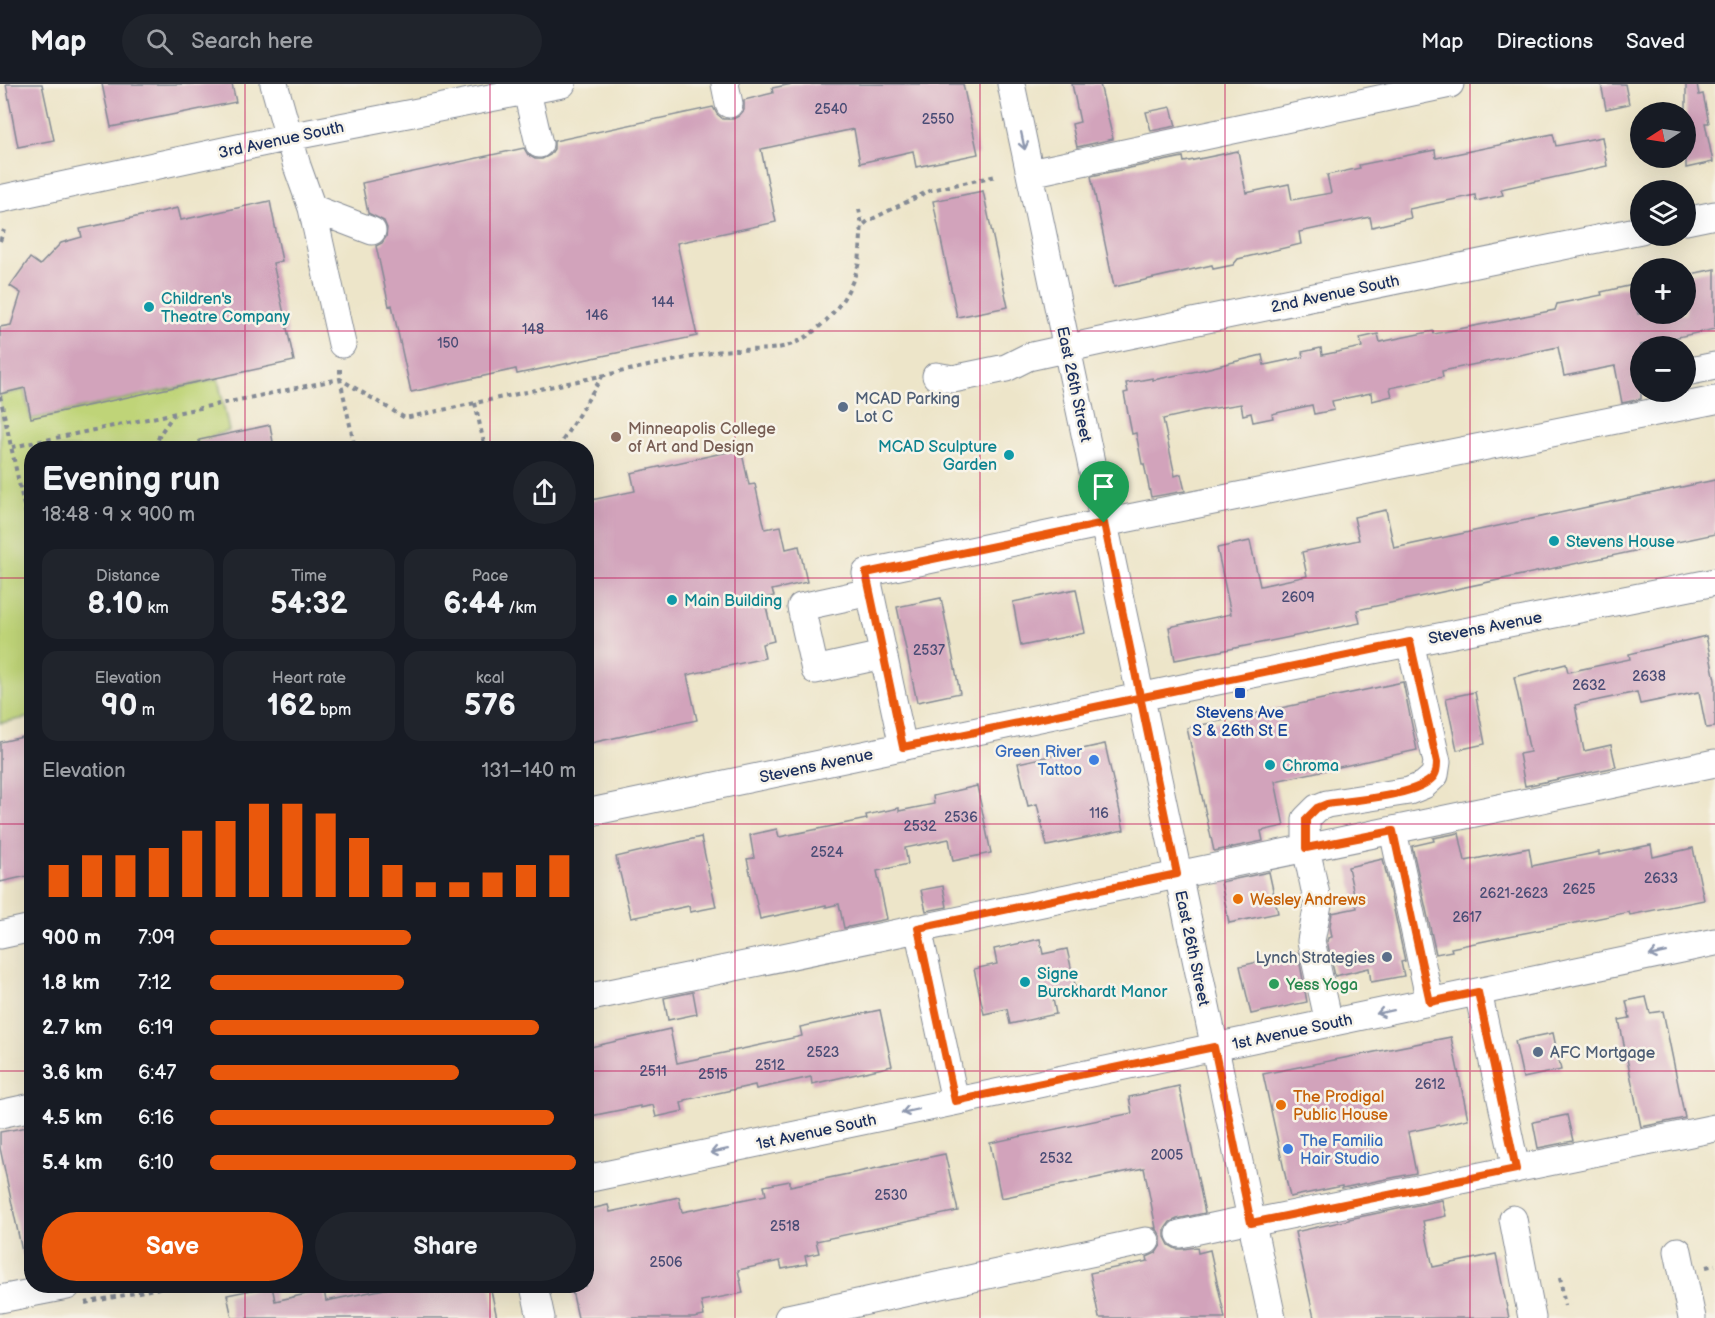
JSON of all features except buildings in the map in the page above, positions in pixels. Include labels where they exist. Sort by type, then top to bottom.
[{"type":"street","points":[[274,84],[297,166],[312,208],[342,344]]},
{"type":"street","name":"3rd Avenue South","points":[[1,200],[493,91],[527,92],[562,84]]},
{"type":"street","name":"East 26th Street","points":[[1011,84],[1272,1318]]},
{"type":"street","points":[[1030,173],[1450,84]]},
{"type":"street","points":[[527,92],[539,144]]},
{"type":"street","points":[[312,208],[372,231]]},
{"type":"street","points":[[1696,218],[1715,215]]},
{"type":"street","name":"2nd Avenue South","points":[[1028,357],[1630,232]]},
{"type":"street","points":[[1696,370],[1715,366]]},
{"type":"street","points":[[903,747],[866,573],[1715,400]]},
{"type":"street","name":"Stevens Avenue","points":[[594,811],[1410,642],[1715,582]]},
{"type":"street","points":[[870,592],[801,607],[815,670],[883,656]]},
{"type":"street","points":[[1329,1023],[1311,941],[1318,904],[1306,848],[1306,819],[1317,808],[1327,804],[1409,791],[1424,785],[1435,776],[1437,762],[1410,642]]},
{"type":"street","points":[[594,996],[1715,764]]},
{"type":"street","points":[[1393,831],[1430,1002]]},
{"type":"street","points":[[918,928],[955,1101]]},
{"type":"street","points":[[0,935],[24,930]]},
{"type":"street","name":"1st Avenue South","points":[[594,1177],[1715,942]]},
{"type":"street","points":[[1478,992],[1516,1169]]},
{"type":"street","points":[[0,1114],[24,1109]]},
{"type":"street","points":[[1180,1234],[1715,1128]]},
{"type":"street","points":[[1513,1219],[1532,1318]]},
{"type":"street","points":[[788,1318],[1146,1241]]},
{"type":"street","points":[[1678,1251],[1692,1318]]},
{"type":"street","points":[[536,1293],[541,1318]]},
{"type":"street","points":[[0,1299],[73,1295]]},
{"type":"path","points":[[862,226],[931,189],[996,176]]},
{"type":"path","points":[[42,441],[340,379],[405,418],[724,351],[775,348],[796,343],[827,320],[848,291],[859,264],[862,226],[859,209]]},
{"type":"path","points":[[0,241],[4,230]]},
{"type":"path","points":[[342,344],[340,379],[353,441]]},
{"type":"path","points":[[562,441],[603,375]]},
{"type":"path","points":[[0,396],[24,504]]},
{"type":"path","points":[[475,403],[483,441]]},
{"type":"path","points":[[157,441],[175,414]]},
{"type":"path","points":[[12,447],[24,445]]},
{"type":"path","points":[[1560,1276],[1565,1306]]},
{"type":"path","points":[[73,1295],[94,1293]]},
{"type":"green space","points":[[218,379],[229,431],[212,436],[213,441],[24,441],[24,718],[0,723],[0,395],[24,390],[31,419]]},
{"type":"place","name":"Children's Theatre Company","points":[[149,307]]},
{"type":"place","name":"MCAD Parking Lot C","points":[[843,407]]},
{"type":"place","name":"Minneapolis College of Art and Design","points":[[616,437]]},
{"type":"place","name":"MCAD Sculpture Garden","points":[[1009,455]]},
{"type":"place","name":"Stevens House","points":[[1554,541]]},
{"type":"place","name":"Main Building","points":[[672,600]]},
{"type":"place","name":"Stevens Ave S & 26th St E","points":[[1240,693]]},
{"type":"place","name":"Green River Tattoo","points":[[1094,760]]},
{"type":"place","name":"Chroma","points":[[1270,765]]},
{"type":"place","name":"Wesley Andrews","points":[[1238,899]]},
{"type":"place","name":"Lynch Strategies","points":[[1387,957]]},
{"type":"place","name":"Signe Burckhardt Manor","points":[[1025,982]]},
{"type":"place","name":"Yess Yoga","points":[[1274,984]]},
{"type":"place","name":"AFC Mortgage","points":[[1538,1052]]},
{"type":"place","name":"The Prodigal Public House","points":[[1281,1105]]},
{"type":"place","name":"The Familia Hair Studio","points":[[1288,1149]]},
{"type":"route","points":[[1104,523],[866,573],[903,747],[1142,697],[1410,642],[1437,762],[1435,776],[1424,785],[1409,791],[1327,804],[1317,808],[1306,819],[1306,848],[1393,831],[1430,1002],[1478,992],[1516,1169],[1251,1223],[1214,1047],[955,1101],[918,928],[1177,874],[1142,697],[1104,523]]}]
